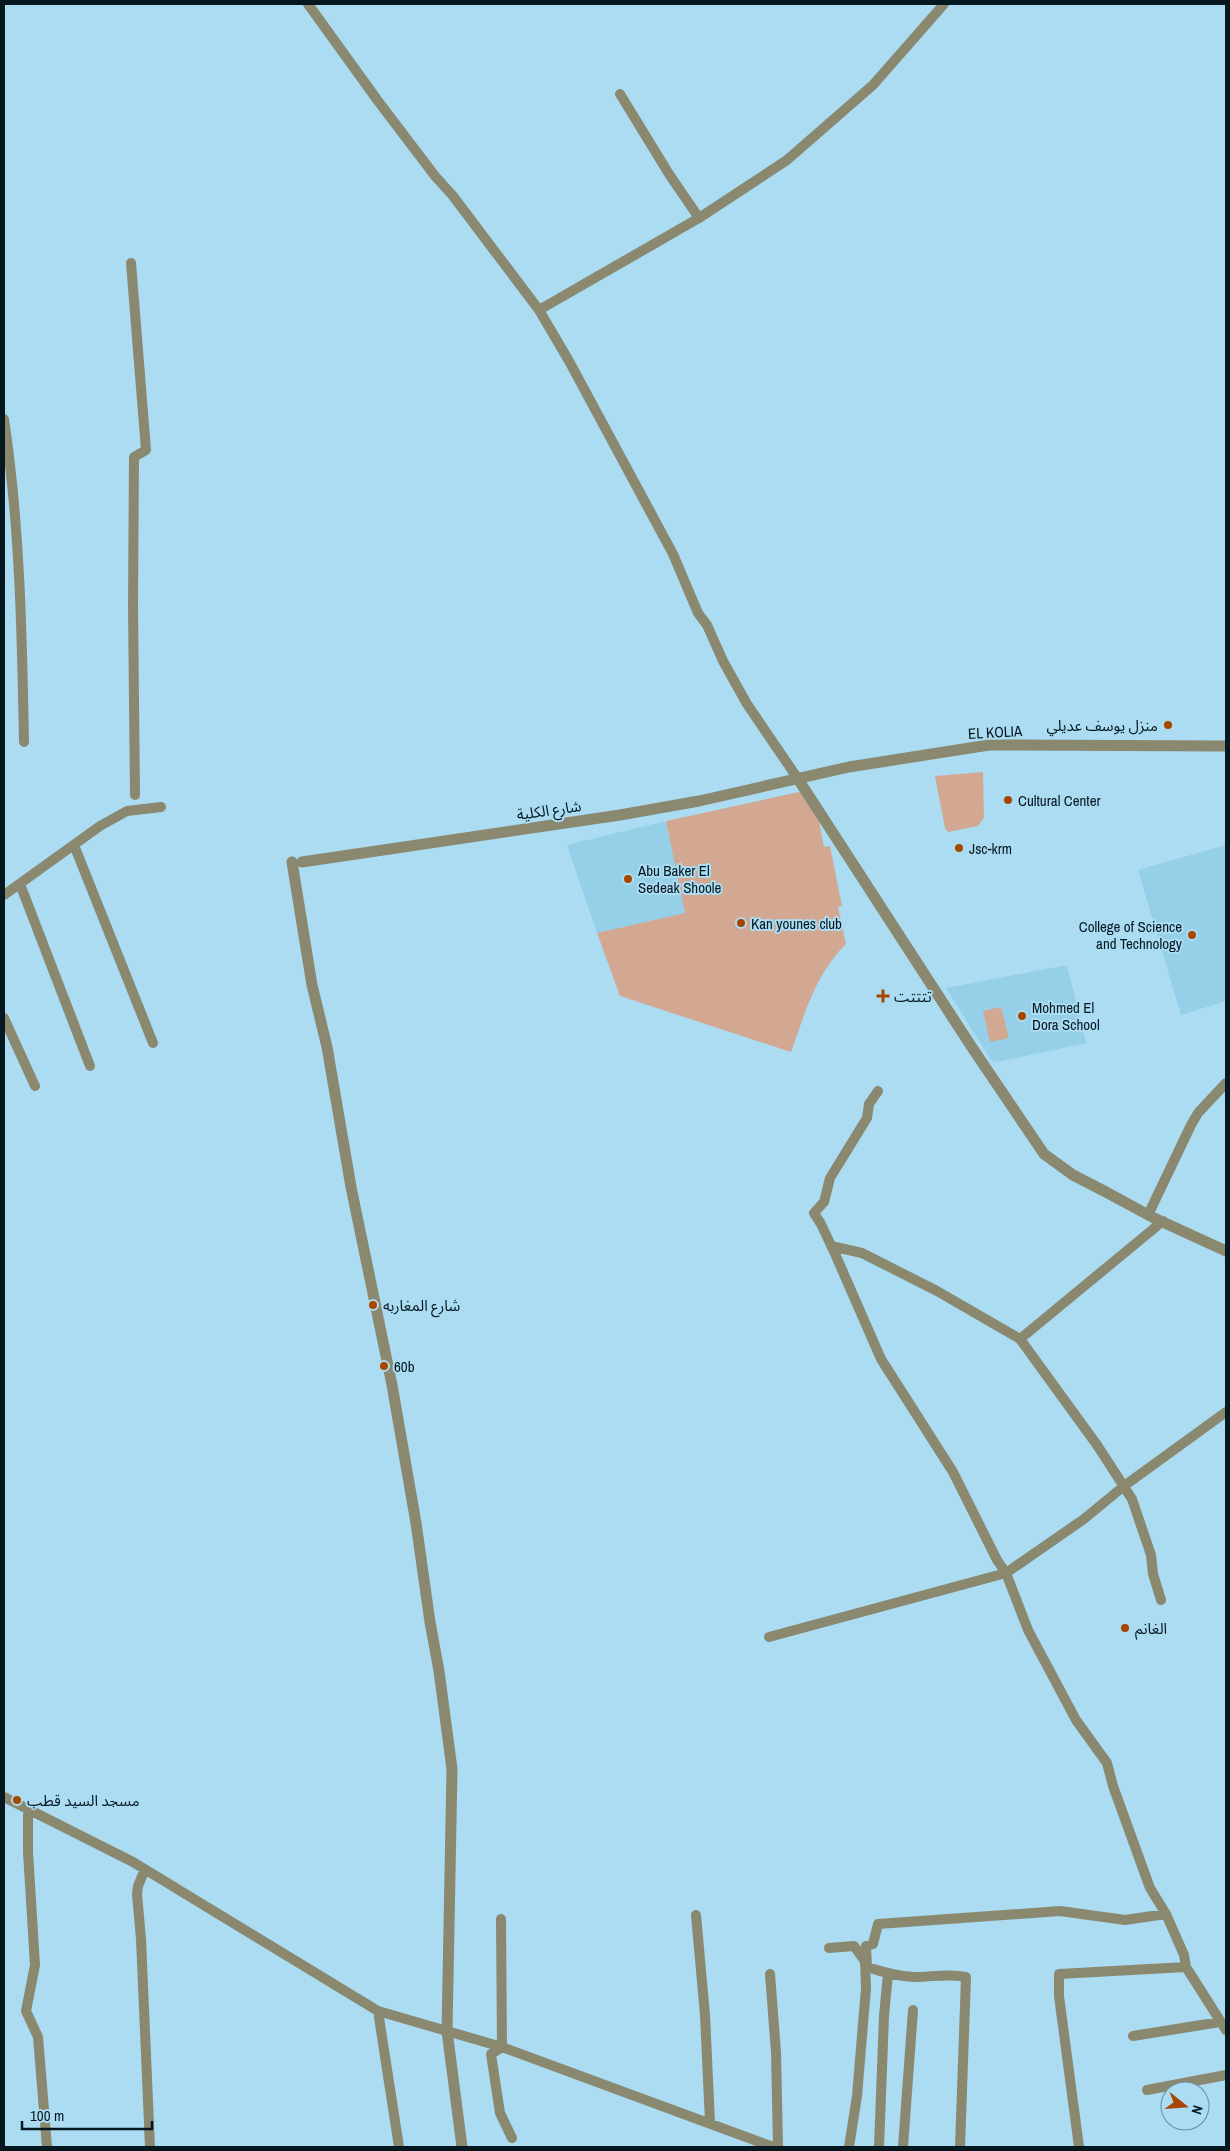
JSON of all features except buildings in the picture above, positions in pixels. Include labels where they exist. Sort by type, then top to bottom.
[{"type":"street","points":[[308,4],[384,109],[435,176],[453,196],[539,310],[569,361],[673,554],[698,613],[707,625],[723,661],[748,704],[971,1046],[1044,1154],[1073,1174],[1148,1215],[1226,1251]]},
{"type":"street","points":[[539,310],[699,218],[787,160],[873,84],[944,4]]},
{"type":"street","points":[[620,94],[669,174],[699,218]]},
{"type":"street","points":[[131,263],[146,450],[134,457],[135,795]]},
{"type":"street","points":[[4,419],[12,472],[20,606],[24,742]]},
{"type":"street","name":"EL KOLIA","points":[[798,779],[890,760],[988,746],[1226,746]]},
{"type":"street","name":"شارع الكلية","points":[[447,2031],[452,1769],[416,1523],[392,1385],[351,1188],[327,1047],[312,985],[297,862],[620,815],[700,801],[798,779]]},
{"type":"street","points":[[4,895],[74,845],[127,811],[160,807]]},
{"type":"street","points":[[74,845],[153,1042]]},
{"type":"street","points":[[20,884],[90,1066]]},
{"type":"street","points":[[4,1018],[36,1086]]},
{"type":"street","points":[[1148,1215],[1191,1124],[1198,1113],[1226,1083]]},
{"type":"street","points":[[878,1091],[868,1104],[866,1118],[830,1178],[824,1202],[814,1213],[831,1246],[881,1359],[953,1472],[992,1552],[1006,1574],[1028,1630],[1076,1720],[1107,1763],[1113,1786],[1150,1888],[1166,1914],[1184,1955],[1186,1967],[1223,2026],[1134,2036]]},
{"type":"street","points":[[1020,1339],[1163,1221]]},
{"type":"street","points":[[831,1246],[862,1254],[937,1291],[1020,1339],[1124,1486],[1140,1520],[1161,1600]]},
{"type":"street","points":[[769,1637],[1006,1574],[1084,1519],[1124,1486],[1226,1412]]},
{"type":"street","points":[[4,1796],[28,1810],[145,1868],[378,2010],[502,2047],[710,2122],[773,2147]]},
{"type":"street","points":[[28,1810],[28,1852],[35,1965],[26,2011],[38,2037],[47,2147]]},
{"type":"street","points":[[145,1868],[137,1894],[141,1939],[150,2147]]},
{"type":"street","points":[[960,2147],[966,1977],[916,1977],[888,1974],[867,1966],[866,1946],[873,1944],[878,1924],[1060,1911],[1125,1920],[1166,1914]]},
{"type":"street","points":[[696,1915],[705,2015],[710,2122]]},
{"type":"street","points":[[501,1919],[502,2047]]},
{"type":"street","points":[[829,1948],[854,1946],[865,1960],[866,1988],[857,2096],[849,2147]]},
{"type":"street","points":[[1079,2147],[1059,1996],[1060,1974],[1186,1967]]},
{"type":"street","points":[[770,1974],[776,2052],[778,2147]]},
{"type":"street","points":[[879,2147],[884,2016],[888,1974]]},
{"type":"street","points":[[378,2010],[399,2147]]},
{"type":"street","points":[[903,2147],[913,2010]]},
{"type":"street","points":[[447,2031],[462,2147]]},
{"type":"street","points":[[502,2047],[491,2054],[500,2113],[512,2138]]},
{"type":"street","points":[[1147,2090],[1226,2075]]},
{"type":"shaded area","points":[[983,772],[984,818],[978,826],[948,832],[945,828],[935,776]]},
{"type":"shaded area","name":"Kan younes club","points":[[799,792],[809,796],[818,816],[824,847],[830,846],[842,906],[838,907],[846,944],[827,968],[812,994],[791,1052],[620,996],[597,933],[685,913],[666,821]]},
{"type":"shaded area","name":"Abu Baker El Sedeak Shoole","points":[[666,821],[686,913],[597,933],[567,845]]},
{"type":"shaded area","name":"College of Science and Technology","points":[[1226,845],[1226,1001],[1181,1015],[1138,870]]},
{"type":"shaded area","name":"Mohmed El Dora School","points":[[1067,965],[1086,1043],[997,1062],[991,1060],[946,988]]},
{"type":"shaded area","points":[[1001,1007],[1009,1038],[990,1042],[983,1011]]},
{"type":"place","name":"منزل يوسف عديلي","points":[[1168,725]]},
{"type":"place","name":"Cultural Center","points":[[1008,800]]},
{"type":"place","name":"Jsc-krm","points":[[959,848]]},
{"type":"place","name":"Abu Baker El Sedeak Shoole","points":[[628,879]]},
{"type":"place","name":"Kan younes club","points":[[741,923]]},
{"type":"place","name":"College of Science and Technology","points":[[1192,935]]},
{"type":"place","name":"تتتتت","points":[[883,996]]},
{"type":"place","name":"Mohmed El Dora School","points":[[1022,1016]]},
{"type":"place","name":"شارع المغاربه","points":[[373,1305]]},
{"type":"place","name":"60b","points":[[384,1366]]},
{"type":"place","name":"الغانم","points":[[1125,1628]]},
{"type":"place","name":"مسجد السيد قطب","points":[[17,1800]]}]
